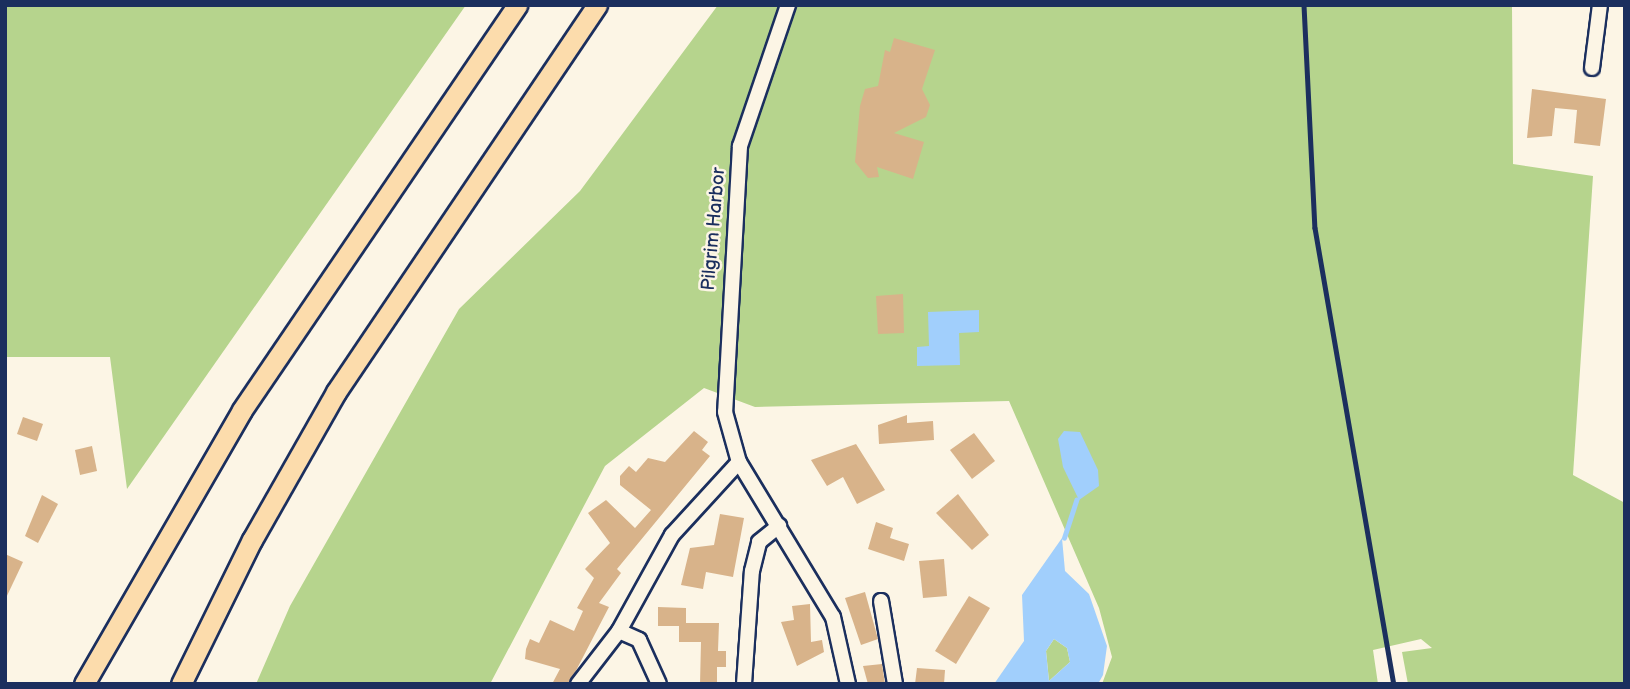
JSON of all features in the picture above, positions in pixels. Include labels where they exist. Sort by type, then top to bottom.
[{"type":"highway","points":[[84,684],[242,410],[517,5]]},
{"type":"highway","points":[[181,684],[189,674],[336,392],[597,5]]},
{"type":"street","name":"Pilgrim Harbor","points":[[788,5],[757,81],[740,146],[722,381],[739,463],[833,617],[848,684]]},
{"type":"street","points":[[1592,68],[1600,5]]},
{"type":"street","points":[[578,684],[619,631],[672,535],[739,463]]},
{"type":"street","points":[[744,684],[752,570],[759,542],[779,526]]},
{"type":"street","points":[[881,601],[895,684]]},
{"type":"street","points":[[619,631],[639,640],[659,684]]},
{"type":"green space","points":[[5,5],[466,5],[127,489],[110,357],[5,357]]},
{"type":"green space","points":[[718,5],[1512,5],[1513,164],[1593,176],[1573,475],[1625,503],[1625,684],[1408,684],[1402,652],[1432,648],[1421,639],[1373,650],[1378,684],[1102,684],[1112,657],[1099,608],[1009,401],[755,407],[704,388],[605,466],[490,684],[256,684],[290,606],[459,309],[580,191]]},
{"type":"green space","points":[[1054,639],[1067,648],[1070,662],[1049,681],[1046,651]]},
{"type":"water","points":[[979,310],[979,332],[959,333],[960,365],[917,366],[917,347],[929,346],[928,312]]},
{"type":"water","points":[[1064,431],[1080,432],[1098,470],[1099,486],[1079,500],[1063,467],[1058,439]]},
{"type":"water","points":[[1062,538],[1065,571],[1089,594],[1107,646],[1103,675],[1098,684],[994,684],[1024,641],[1022,595]],"holes":[[[1054,639],[1067,648],[1070,662],[1049,681],[1046,651]]]},
{"type":"building","points":[[894,38],[935,50],[922,89],[930,105],[926,117],[894,133],[924,142],[913,179],[877,167],[879,177],[868,178],[855,162],[860,106],[865,89],[878,86],[885,50],[890,52]]},
{"type":"building","points":[[1532,89],[1606,99],[1600,146],[1574,143],[1577,110],[1555,108],[1552,136],[1527,138]]},
{"type":"building","points":[[903,294],[904,333],[878,334],[876,296]]},
{"type":"building","points":[[907,415],[907,423],[933,421],[934,440],[879,444],[878,425]]},
{"type":"building","points":[[23,417],[43,424],[37,441],[17,434]]},
{"type":"building","points":[[694,431],[708,442],[702,450],[710,456],[617,569],[621,573],[599,603],[609,607],[569,684],[552,684],[560,669],[525,659],[526,649],[530,639],[539,643],[550,620],[574,631],[583,611],[577,608],[594,578],[585,569],[610,543],[588,513],[606,500],[635,528],[651,510],[620,485],[620,476],[629,466],[636,472],[648,458],[665,462]]},
{"type":"building","points":[[974,433],[995,461],[972,479],[950,450]]},
{"type":"building","points":[[856,444],[885,490],[857,504],[843,477],[827,486],[811,460]]},
{"type":"building","points":[[92,446],[97,471],[80,475],[75,450]]},
{"type":"building","points":[[958,494],[989,535],[972,550],[936,513]]},
{"type":"building","points":[[42,495],[58,504],[38,543],[25,536]]},
{"type":"building","points":[[720,514],[744,518],[733,577],[706,572],[703,589],[681,585],[690,548],[714,545]]},
{"type":"building","points":[[876,522],[893,528],[890,538],[909,544],[904,561],[868,549]]},
{"type":"building","points":[[5,554],[23,562],[5,600]]},
{"type":"building","points":[[944,559],[947,596],[923,598],[919,561]]},
{"type":"building","points":[[865,592],[878,639],[861,645],[845,598]]},
{"type":"building","points":[[969,596],[990,608],[956,664],[935,651]]},
{"type":"building","points":[[810,604],[811,642],[822,640],[824,652],[797,666],[781,622],[794,620],[792,606]]},
{"type":"building","points":[[658,607],[686,608],[686,623],[719,623],[718,651],[726,651],[726,667],[717,667],[717,684],[700,684],[701,642],[679,642],[679,626],[658,626]]},
{"type":"building","points":[[882,664],[885,684],[868,684],[863,666]]},
{"type":"building","points":[[917,668],[945,670],[944,684],[915,684]]},
{"type":"waterway","points":[[1064,538],[1076,500]]},
{"type":"railway","points":[[1304,5],[1315,228],[1394,684]]}]
